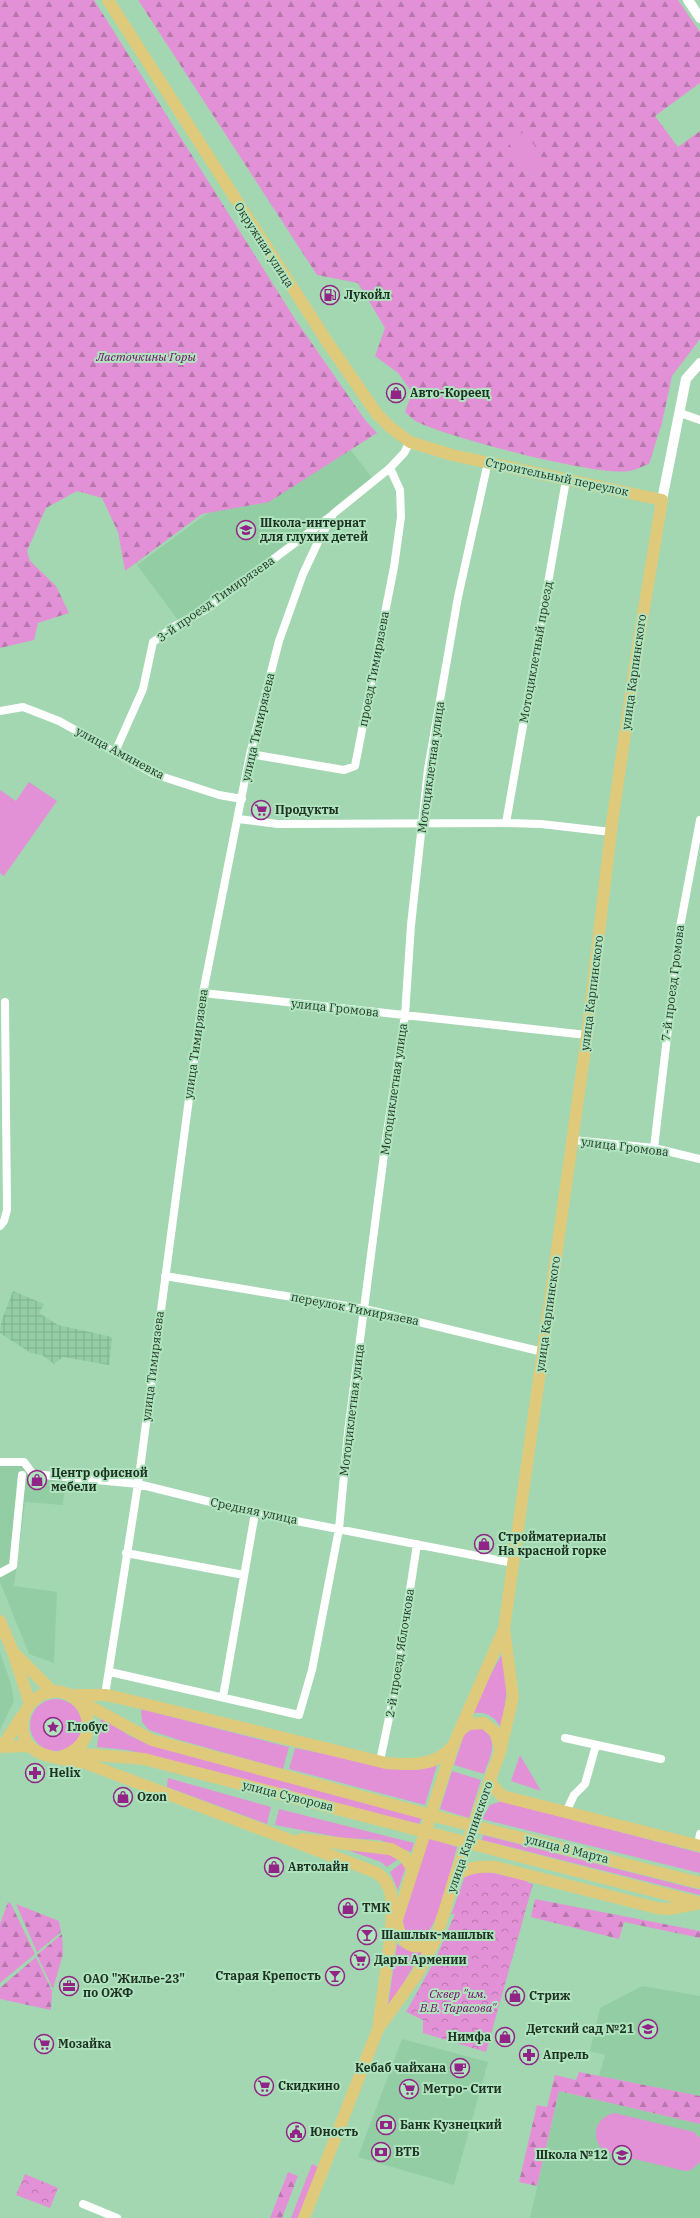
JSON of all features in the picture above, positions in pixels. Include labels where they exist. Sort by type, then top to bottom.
[{"type":"main road","name":"Окружная улица","points":[[108,0],[260,241],[347,372],[377,414],[410,442],[452,455]]},
{"type":"main road","name":"Строительный переулок","points":[[452,455],[662,500]]},
{"type":"main road","name":"улица Карпинского","points":[[378,2029],[418,1974],[437,1936],[455,1876],[500,1752],[513,1696],[504,1629],[587,1035],[611,832],[638,645],[662,500]]},
{"type":"main road","points":[[0,1621],[14,1652],[27,1709],[22,1727],[25,1738],[36,1752],[50,1758],[67,1755],[83,1743],[88,1731],[88,1718],[83,1706],[71,1696]]},
{"type":"main road","name":"улица Карпинского","points":[[304,2218],[378,2029],[390,1941],[422,1841],[434,1810],[453,1746],[504,1629]]},
{"type":"main road","points":[[14,1652],[53,1692]]},
{"type":"main road","points":[[1,1747],[27,1709],[40,1695],[53,1692],[71,1696],[105,1695],[380,1761],[421,1764],[445,1756],[453,1746]]},
{"type":"main road","name":"улица Суворова","points":[[71,1696],[152,1740],[434,1810]]},
{"type":"main road","points":[[459,1732],[468,1724],[484,1723],[496,1733],[500,1752]]},
{"type":"main road","points":[[1,1747],[30,1746]]},
{"type":"main road","points":[[67,1755],[382,1876],[389,1886],[392,1902],[390,1941]]},
{"type":"main road","name":"улица Суворова","points":[[67,1755],[144,1759],[502,1853]]},
{"type":"main road","points":[[490,1779],[493,1786],[502,1796]]},
{"type":"main road","points":[[478,1812],[488,1800],[502,1796],[699,1842]]},
{"type":"main road","name":"улица 8 Марта","points":[[434,1810],[700,1883]]},
{"type":"main road","points":[[282,1837],[391,1849],[405,1857],[413,1870]]},
{"type":"main road","name":"улица 8 Марта","points":[[502,1853],[700,1904]]},
{"type":"main road","points":[[455,1876],[470,1868],[481,1866],[495,1867],[657,1908],[669,1909],[700,1904]]},
{"type":"main road","points":[[397,1923],[399,1934],[404,1941],[412,1946],[427,1945],[437,1936]]},
{"type":"street","points":[[688,0],[700,18]]},
{"type":"street","name":"улица Карпинского","points":[[662,500],[686,379],[700,363]]},
{"type":"street","points":[[680,413],[700,420]]},
{"type":"street","name":"улица Тимирязева","points":[[105,1695],[110,1672],[126,1553],[138,1484],[203,993],[239,820],[250,754],[279,641],[303,574],[333,514],[390,468],[404,453],[410,442]]},
{"type":"street","name":"Мотоциклетная улица","points":[[223,1697],[299,1715],[312,1670],[339,1529],[348,1432],[386,1139],[405,1016],[411,925],[428,769],[457,604],[488,462]]},
{"type":"street","name":"проезд Тимирязева","points":[[250,754],[344,770],[355,766],[392,575],[401,517],[400,490],[390,468]]},
{"type":"street","name":"Мотоциклетный проезд","points":[[506,823],[566,480]]},
{"type":"street","name":"3-й проезд Тимирязева","points":[[115,752],[142,689],[154,642],[175,626],[204,610],[333,514]]},
{"type":"street","name":"улица Аминевка","points":[[0,711],[23,707],[59,720],[154,774],[219,795],[242,799]]},
{"type":"street","points":[[239,820],[278,824],[541,824],[611,832]]},
{"type":"street","name":"7-й проезд Громова","points":[[654,1148],[680,927],[700,820]]},
{"type":"street","name":"улица Громова","points":[[203,993],[587,1035]]},
{"type":"street","points":[[0,1226],[4,1221],[7,1210],[5,1002]]},
{"type":"street","name":"улица Громова","points":[[572,1140],[654,1148],[700,1159]]},
{"type":"street","name":"переулок Тимирязева","points":[[165,1276],[365,1309],[543,1352]]},
{"type":"street","name":"Средняя улица","points":[[0,1462],[24,1462],[33,1474],[138,1484],[255,1512],[513,1563]]},
{"type":"street","points":[[0,1573],[13,1566],[22,1475]]},
{"type":"street","points":[[110,1672],[223,1697],[255,1512]]},
{"type":"street","name":"2-й проезд Яблочкова","points":[[380,1761],[394,1694],[417,1544]]},
{"type":"street","points":[[126,1553],[244,1575]]},
{"type":"street","points":[[565,1738],[661,1759]]},
{"type":"street","points":[[566,1812],[574,1795],[585,1784],[596,1744]]},
{"type":"street","points":[[82,2204],[117,2218]]},
{"type":"shaded area","name":"Школа-интернат для глухих детей","points":[[339,435],[373,479],[290,544],[204,606],[178,620],[137,565],[202,517]]},
{"type":"shaded area","points":[[13,1291],[44,1304],[39,1313],[58,1325],[112,1337],[109,1365],[63,1357],[54,1364],[42,1355],[31,1353],[0,1333],[1,1322]]},
{"type":"shaded area","points":[[0,1459],[27,1460],[38,1471],[66,1475],[63,1505],[25,1502],[14,1586],[57,1592],[54,1663],[29,1654],[0,1582]]},
{"type":"shaded area","points":[[0,1652],[11,1684],[14,1701],[0,1730]]},
{"type":"shaded area","name":"Детский сад №21","points":[[642,1986],[700,1996],[700,2096],[599,2076],[605,2055],[590,2051],[600,2008]]},
{"type":"shaded area","points":[[402,2039],[488,2062],[454,2185],[358,2157]]},
{"type":"shaded area","name":"Школа №12","points":[[559,2091],[700,2124],[700,2218],[530,2218]]},
{"type":"green space","name":"Ласточкины Горы","points":[[0,0],[94,0],[295,319],[365,420],[377,433],[269,502],[202,514],[125,571],[118,532],[102,498],[77,491],[46,508],[27,551],[30,561],[56,586],[69,613],[38,623],[34,640],[0,648]]},
{"type":"green space","points":[[138,0],[678,0],[700,32],[700,83],[655,116],[678,147],[700,131],[700,339],[672,376],[662,423],[649,464],[629,471],[587,468],[555,462],[486,445],[454,436],[414,420],[405,412],[412,392],[398,373],[375,356],[385,328],[358,283],[317,275]],"holes":[[[525,131],[548,167],[531,178],[508,142]]]},
{"type":"green space","points":[[525,130],[549,167],[531,178],[507,142]]},
{"type":"green space","points":[[29,782],[57,801],[4,876],[0,873],[0,790],[16,801]]},
{"type":"green space","points":[[503,1652],[507,1688],[502,1730],[496,1721],[489,1715],[480,1713],[469,1714]]},
{"type":"green space","points":[[56,1699],[66,1701],[74,1707],[80,1715],[82,1725],[80,1735],[74,1743],[66,1749],[56,1751],[46,1749],[38,1743],[32,1735],[30,1725],[32,1715],[38,1707],[46,1701]]},
{"type":"green space","points":[[141,1709],[289,1747],[283,1769],[179,1740],[149,1730],[142,1722]]},
{"type":"green space","points":[[101,1718],[130,1736],[148,1744],[422,1817],[419,1824],[158,1757],[127,1750],[97,1747]]},
{"type":"green space","points":[[473,1728],[484,1728],[491,1739],[491,1756],[484,1774],[454,1765],[464,1735]]},
{"type":"green space","points":[[295,1748],[395,1768],[437,1765],[425,1805],[289,1769]]},
{"type":"green space","points":[[520,1755],[541,1791],[511,1781]]},
{"type":"green space","points":[[452,1771],[481,1780],[469,1818],[440,1809]]},
{"type":"green space","points":[[168,1778],[271,1807],[267,1824],[167,1787]]},
{"type":"green space","points":[[502,1801],[700,1853],[700,1873],[482,1819],[490,1805]]},
{"type":"green space","points":[[279,1809],[414,1843],[411,1852],[380,1840],[343,1838],[275,1825]]},
{"type":"green space","points":[[483,1835],[700,1890],[700,1895],[482,1840]]},
{"type":"green space","points":[[429,1838],[457,1847],[437,1916],[428,1932],[420,1937],[415,1937],[409,1935],[406,1931],[403,1920]]},
{"type":"green space","points":[[339,1847],[401,1857],[387,1867],[381,1862]]},
{"type":"green space","points":[[404,1861],[405,1869],[398,1890],[390,1872]]},
{"type":"green space","points":[[489,1872],[528,1881],[526,1887],[451,1915],[465,1876],[468,1873]]},
{"type":"green space","name":"Сквер \"им. В.В. Тарасова\"","points":[[512,1879],[533,1884],[486,2052],[423,2033],[423,2020],[406,2012],[435,1960],[461,1900],[473,1885],[490,1880]]},
{"type":"green space","points":[[535,1899],[700,1931],[700,1938],[624,1922],[619,1939],[531,1917]]},
{"type":"green space","points":[[8,1902],[11,1904],[35,1954],[0,1983],[0,1924]]},
{"type":"green space","points":[[16,1904],[59,1921],[61,1932],[37,1952]]},
{"type":"green space","points":[[62,1934],[63,1954],[53,1989],[37,1955]]},
{"type":"green space","points":[[397,1944],[409,1951],[422,1952],[401,1987],[388,2005]]},
{"type":"green space","points":[[36,1957],[52,1991],[51,2010],[0,1999],[0,1988]]},
{"type":"green space","points":[[579,2072],[700,2096],[700,2124],[559,2091],[537,2186],[519,2182],[537,2105],[547,2107],[555,2075],[576,2080]]},
{"type":"green space","points":[[614,2113],[694,2132],[700,2138],[700,2162],[691,2170],[685,2171],[605,2152],[597,2141],[596,2130],[602,2119]]},
{"type":"green space","points":[[312,2164],[318,2167],[299,2218],[291,2218]]},
{"type":"green space","points":[[288,2172],[298,2176],[282,2218],[270,2218]]},
{"type":"green space","points":[[25,2174],[58,2188],[50,2208],[16,2195]]},
{"type":"place","name":"Лукойл","points":[[330,295]]},
{"type":"place","name":"Авто-Кореец","points":[[396,393]]},
{"type":"place","name":"Школа-интернат для глухих детей","points":[[246,530]]},
{"type":"place","name":"Продукты","points":[[261,810]]},
{"type":"place","name":"Центр офисной мебели","points":[[37,1480]]},
{"type":"place","name":"Стройматериалы На красной горке","points":[[484,1544]]},
{"type":"place","name":"Глобус","points":[[53,1727]]},
{"type":"place","name":"Helix","points":[[35,1773]]},
{"type":"place","name":"Ozon","points":[[123,1797]]},
{"type":"place","name":"Автолайн","points":[[274,1867]]},
{"type":"place","name":"ТМК","points":[[348,1908]]},
{"type":"place","name":"Шашлык-машлык","points":[[367,1935]]},
{"type":"place","name":"Дары Армении","points":[[360,1960]]},
{"type":"place","name":"Старая Крепость","points":[[335,1976]]},
{"type":"place","name":"ОАО \"Жилье-23\" по ОЖФ","points":[[69,1986]]},
{"type":"place","name":"Стриж","points":[[515,1996]]},
{"type":"place","name":"Детский сад №21","points":[[648,2029]]},
{"type":"place","name":"Нимфа","points":[[505,2037]]},
{"type":"place","name":"Мозайка","points":[[44,2044]]},
{"type":"place","name":"Апрель","points":[[529,2055]]},
{"type":"place","name":"Кебаб чайхана","points":[[460,2068]]},
{"type":"place","name":"Скидкино","points":[[264,2086]]},
{"type":"place","name":"Метро- Сити","points":[[409,2089]]},
{"type":"place","name":"Банк Кузнецкий","points":[[386,2125]]},
{"type":"place","name":"Юность","points":[[296,2132]]},
{"type":"place","name":"ВТБ","points":[[381,2152]]},
{"type":"place","name":"Школа №12","points":[[622,2155]]}]
